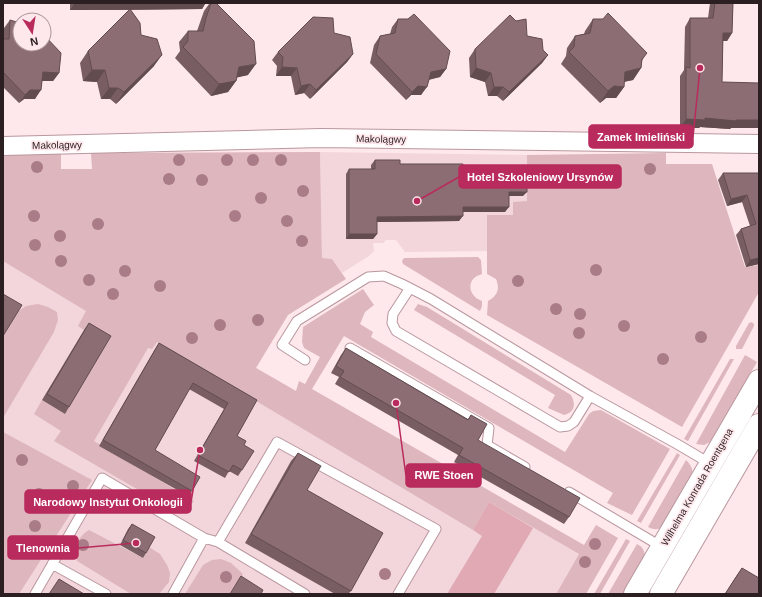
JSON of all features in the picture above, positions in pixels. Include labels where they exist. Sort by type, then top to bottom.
[{"type":"street","name":"Makolągwy","points":[[3,146],[321,138],[759,144]]},
{"type":"street","name":"Wilhelma Konrada Roentgena","points":[[635,594],[759,381]]},
{"type":"street","points":[[661,594],[759,425]]},
{"type":"lane","points":[[306,360],[282,345],[297,321],[368,277],[384,276],[431,299],[590,396],[711,464]]},
{"type":"lane","points":[[410,288],[394,314],[392,323],[396,331],[560,427],[568,426],[574,422],[590,396]]},
{"type":"lane","points":[[350,348],[489,428],[487,445],[535,473]]},
{"type":"lane","points":[[218,542],[277,442],[436,529],[398,594]]},
{"type":"lane","points":[[35,594],[102,478],[204,538],[218,542],[305,594]]},
{"type":"lane","points":[[562,488],[662,547]]},
{"type":"lane","points":[[173,594],[204,538]]},
{"type":"lane","points":[[52,564],[106,594]]},
{"type":"shaded area","points":[[320,152],[527,155],[527,201],[513,215],[487,215],[487,251],[405,252],[396,240],[386,240],[383,243],[373,243],[374,251],[369,256],[342,273],[332,259],[322,259]]},
{"type":"shaded area","points":[[320,152],[322,258],[332,259],[346,279],[288,315],[256,368],[296,391],[299,381],[305,384],[320,357],[304,348],[302,342],[303,327],[363,289],[374,305],[365,312],[360,324],[373,332],[371,337],[565,452],[589,414],[593,411],[601,410],[670,449],[632,515],[607,503],[613,493],[344,336],[312,389],[584,545],[596,525],[618,538],[586,594],[556,594],[579,554],[489,502],[473,530],[157,342],[152,349],[148,348],[94,441],[194,501],[187,511],[180,514],[54,441],[61,431],[34,414],[42,400],[65,414],[84,330],[78,326],[86,311],[3,261],[3,155],[61,153],[61,169],[92,169],[91,153]]},
{"type":"shaded area","points":[[666,153],[666,164],[712,164],[745,267],[759,265],[759,292],[682,427],[487,315],[488,301],[496,294],[498,286],[496,279],[487,274],[487,215],[513,215],[513,202],[527,201],[527,155]]},
{"type":"shaded area","points":[[3,221],[579,554],[556,594],[3,594]]},
{"type":"shaded area","points":[[478,257],[481,260],[482,274],[473,279],[470,287],[473,295],[482,301],[480,311],[403,264],[402,261],[404,258]]},
{"type":"shaded area","points":[[38,304],[57,312],[58,320],[54,332],[3,418],[3,335],[17,312],[26,306]]},
{"type":"shaded area","points":[[418,304],[427,307],[571,395],[574,402],[574,407],[572,410],[568,414],[564,415],[548,408],[555,395],[414,310]]},
{"type":"shaded area","points":[[752,322],[754,326],[742,349],[736,349],[736,346],[749,323]]},
{"type":"shaded area","points":[[745,355],[757,362],[710,442],[704,445],[696,444]]},
{"type":"shaded area","points":[[730,359],[734,359],[688,441],[684,439]]},
{"type":"shaded area","points":[[3,432],[92,480],[19,594],[3,594]]},
{"type":"shaded area","points":[[677,453],[680,455],[641,523],[637,521]]},
{"type":"shaded area","points":[[686,460],[693,471],[693,476],[663,527],[659,529],[652,529],[648,527]]},
{"type":"shaded area","points":[[489,502],[533,528],[494,594],[447,594],[482,536],[473,530]]},
{"type":"shaded area","points":[[89,530],[143,558],[149,547],[160,554],[170,573],[169,582],[159,594],[131,594],[77,561],[77,543],[79,539]]},
{"type":"shaded area","points":[[626,539],[630,541],[600,594],[594,594]]},
{"type":"shaded area","points":[[637,544],[643,549],[645,556],[623,594],[608,594]]},
{"type":"shaded area","points":[[221,559],[231,563],[243,574],[230,594],[185,594],[203,565],[212,560]]},
{"type":"building","points":[[74,3],[160,3],[74,4]]},
{"type":"building","points":[[211,3],[216,3],[254,41],[256,64],[239,67],[236,81],[219,84],[183,47],[188,41],[188,31],[203,31]]},
{"type":"building","points":[[715,3],[733,3],[732,33],[723,33],[722,82],[759,83],[759,120],[736,121],[705,118],[705,120],[686,119],[686,67],[690,68],[690,18],[713,18]]},
{"type":"building","points":[[130,9],[140,23],[141,35],[157,39],[162,55],[124,92],[118,88],[109,88],[105,70],[92,70],[88,51]]},
{"type":"building","points":[[608,13],[647,53],[642,59],[641,68],[625,72],[624,87],[614,86],[608,91],[569,52],[574,47],[575,36],[590,33],[593,19],[603,19]]},
{"type":"building","points":[[414,14],[450,51],[446,69],[431,72],[427,87],[418,86],[412,92],[376,54],[380,36],[395,33],[398,19],[408,19]]},
{"type":"building","points":[[510,15],[516,21],[526,19],[527,36],[542,39],[543,50],[548,55],[509,92],[503,87],[494,87],[491,73],[476,68],[475,49]]},
{"type":"building","points":[[313,17],[333,18],[334,33],[350,37],[353,54],[316,90],[310,84],[301,86],[297,68],[282,67],[283,57],[278,52]]},
{"type":"building","points":[[10,20],[12,21],[12,52],[52,52],[52,43],[61,53],[59,73],[43,72],[41,90],[30,90],[25,95],[3,72],[3,39],[9,39]]},
{"type":"building","points":[[375,160],[400,160],[400,164],[527,166],[527,192],[509,192],[509,207],[463,207],[463,216],[377,217],[377,234],[349,234],[349,169],[375,169]]},
{"type":"building","points":[[723,173],[759,173],[759,258],[750,260],[741,229],[756,224],[747,195],[731,199]]},
{"type":"building","points":[[3,294],[22,305],[3,336]]},
{"type":"building","points":[[89,323],[111,336],[69,407],[47,394]]},
{"type":"building","points":[[159,343],[257,400],[237,436],[246,441],[244,445],[254,451],[242,470],[233,465],[229,472],[198,455],[228,403],[193,383],[155,450],[200,477],[192,491],[103,440]]},
{"type":"building","points":[[346,348],[468,420],[471,415],[487,424],[478,440],[580,498],[569,517],[459,455],[463,448],[340,377],[344,371],[336,366]]},
{"type":"building","points":[[298,453],[321,466],[307,490],[383,533],[351,591],[251,534]]},
{"type":"building","points":[[132,524],[155,537],[146,553],[123,540]]},
{"type":"building","points":[[742,568],[759,578],[759,594],[725,594]]},
{"type":"building","points":[[241,576],[263,590],[261,594],[230,594]]},
{"type":"building","points":[[59,579],[84,594],[49,594]]},
{"type":"place","name":"Zamek Imieliński","points":[[700,68]]},
{"type":"place","name":"Hotel Szkoleniowy Ursynów","points":[[417,201]]},
{"type":"place","name":"RWE Stoen","points":[[396,403]]},
{"type":"place","name":"Narodowy Instytut Onkologii","points":[[200,450]]},
{"type":"place","name":"Tlenownia","points":[[136,543]]}]
